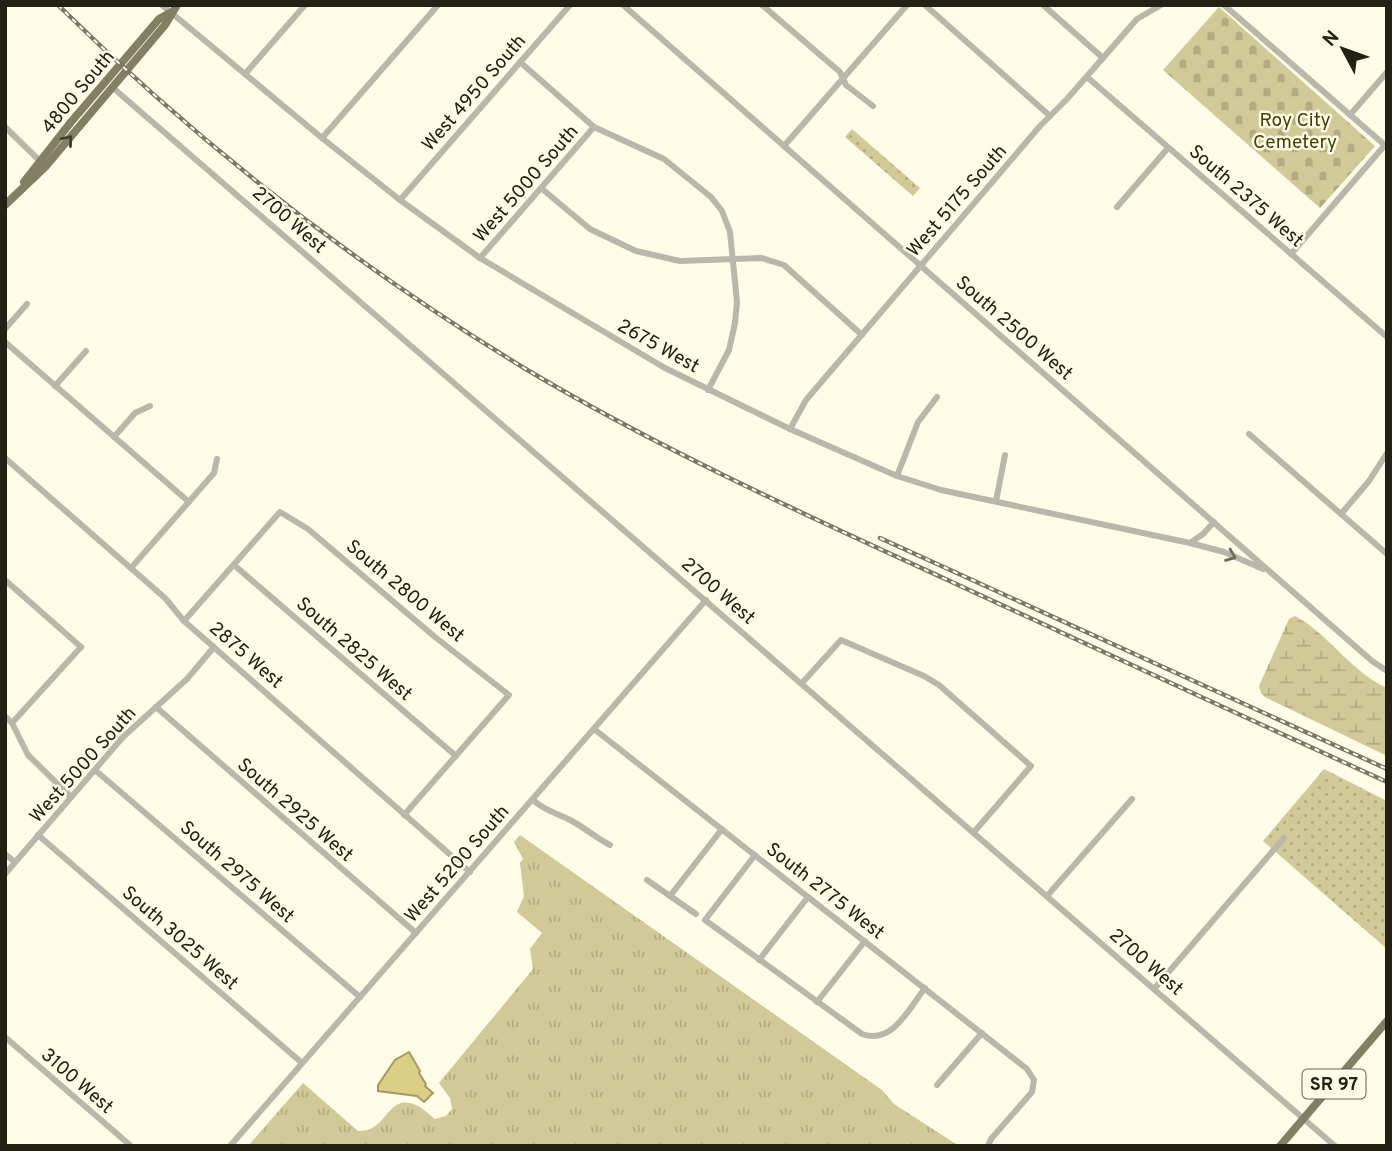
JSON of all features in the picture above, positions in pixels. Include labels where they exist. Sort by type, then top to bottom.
[{"type":"main road","name":"4800 South","points":[[5,205],[46,166],[165,24],[177,5]]},
{"type":"main road","name":"4800 South","points":[[15,195],[39,160],[75,117],[159,19],[170,13]]},
{"type":"main road","points":[[75,117],[112,87]]},
{"type":"main road","name":"SR 97","points":[[1280,1146],[1387,1021]]},
{"type":"street","name":"2675 West","points":[[162,5],[322,138],[400,200],[480,258],[665,368],[790,429],[897,476],[941,490],[1224,552],[1271,573]]},
{"type":"street","points":[[245,74],[305,5]]},
{"type":"street","points":[[322,138],[438,5]]},
{"type":"street","name":"West 4950 South","points":[[400,200],[570,5]]},
{"type":"street","points":[[762,5],[840,72],[846,85],[873,106]]},
{"type":"street","points":[[784,146],[907,5]]},
{"type":"street","points":[[925,5],[1050,116]]},
{"type":"street","points":[[1043,5],[1103,58]]},
{"type":"street","points":[[1224,5],[1386,146],[1291,254]]},
{"type":"street","name":"West 5175 South","points":[[790,429],[806,400],[920,265],[1137,19],[1157,6]]},
{"type":"street","name":"South 2500 West","points":[[629,7],[1271,573],[1387,671]]},
{"type":"street","points":[[520,62],[594,127],[664,159],[711,197],[722,211],[730,232],[734,257],[736,323],[729,350],[708,390]]},
{"type":"street","points":[[1350,115],[1387,72]]},
{"type":"street","name":"South 2375 West","points":[[1087,77],[1387,337]]},
{"type":"street","name":"2700 West","points":[[112,87],[1335,1146]]},
{"type":"street","points":[[5,127],[39,160]]},
{"type":"street","name":"West 5000 South","points":[[480,258],[594,127]]},
{"type":"street","points":[[1117,207],[1168,148]]},
{"type":"street","points":[[541,188],[590,229],[636,251],[680,261],[762,258],[784,265],[862,335]]},
{"type":"street","points":[[5,329],[27,304]]},
{"type":"street","points":[[5,342],[189,502]]},
{"type":"street","points":[[55,386],[86,351]]},
{"type":"street","points":[[897,476],[918,422],[937,397]]},
{"type":"street","points":[[114,437],[135,413],[150,406]]},
{"type":"street","points":[[1249,434],[1387,554]]},
{"type":"street","points":[[1341,514],[1369,481],[1387,453]]},
{"type":"street","points":[[996,501],[1005,455]]},
{"type":"street","name":"2875 West","points":[[5,458],[165,598],[184,621],[470,872]]},
{"type":"street","points":[[131,568],[214,473],[217,459]]},
{"type":"street","name":"South 2800 West","points":[[234,565],[281,513],[309,529],[509,695],[456,755]]},
{"type":"street","points":[[1189,543],[1214,522]]},
{"type":"street","points":[[184,621],[234,565]]},
{"type":"street","name":"South 2825 West","points":[[234,565],[456,755]]},
{"type":"street","points":[[5,580],[80,647],[90,647]]},
{"type":"street","name":"West 5200 South","points":[[230,1146],[706,600]]},
{"type":"street","points":[[802,683],[841,640],[939,685],[1031,766],[974,832]]},
{"type":"street","points":[[12,723],[80,647]]},
{"type":"street","name":"West 5000 South","points":[[5,874],[123,737],[187,679],[214,647]]},
{"type":"street","name":"South 2925 West","points":[[156,707],[416,933]]},
{"type":"street","points":[[5,716],[12,723],[28,755],[71,797]]},
{"type":"street","name":"South 2775 West","points":[[594,729],[1027,1069],[1034,1080],[1032,1092],[988,1146]]},
{"type":"street","points":[[404,815],[456,755]]},
{"type":"street","name":"South 2975 West","points":[[95,770],[360,997]]},
{"type":"street","points":[[1047,895],[1132,799]]},
{"type":"street","points":[[533,800],[544,810],[573,822],[610,845]]},
{"type":"street","points":[[670,896],[722,829]]},
{"type":"street","name":"South 3025 West","points":[[38,835],[302,1063]]},
{"type":"street","points":[[1154,989],[1284,838]]},
{"type":"street","points":[[5,853],[15,862]]},
{"type":"street","points":[[755,855],[705,920],[862,1034],[872,1038],[882,1037],[891,1031],[925,988]]},
{"type":"street","points":[[647,880],[696,914]]},
{"type":"street","points":[[760,960],[808,897]]},
{"type":"street","points":[[817,1002],[864,941]]},
{"type":"street","points":[[937,1085],[982,1033]]},
{"type":"street","name":"3100 West","points":[[5,1037],[131,1146]]},
{"type":"green space","name":"Roy City Cemetery","points":[[1219,7],[1375,146],[1320,208],[1163,70]]},
{"type":"green space","points":[[852,129],[920,188],[913,196],[845,137]]},
{"type":"green space","points":[[1295,616],[1319,633],[1362,673],[1387,688],[1387,756],[1261,693],[1259,686],[1289,619]]},
{"type":"green space","points":[[1324,769],[1387,801],[1387,949],[1263,841]]},
{"type":"green space","points":[[520,835],[882,1090],[894,1104],[959,1146],[248,1146],[303,1083],[358,1131],[376,1126],[393,1108],[406,1102],[419,1106],[435,1119],[446,1116],[452,1109],[450,1098],[439,1083],[533,969],[530,949],[542,933],[517,912],[524,896],[520,863],[523,859],[514,842]]},
{"type":"shaded area","points":[[409,1052],[425,1086],[433,1093],[424,1102],[417,1096],[378,1091],[378,1085],[395,1060]]},
{"type":"railway","points":[[58,5],[166,106],[280,200],[400,288],[524,368],[677,452],[782,503],[1387,782]]},
{"type":"railway","points":[[880,538],[1387,769]]}]
